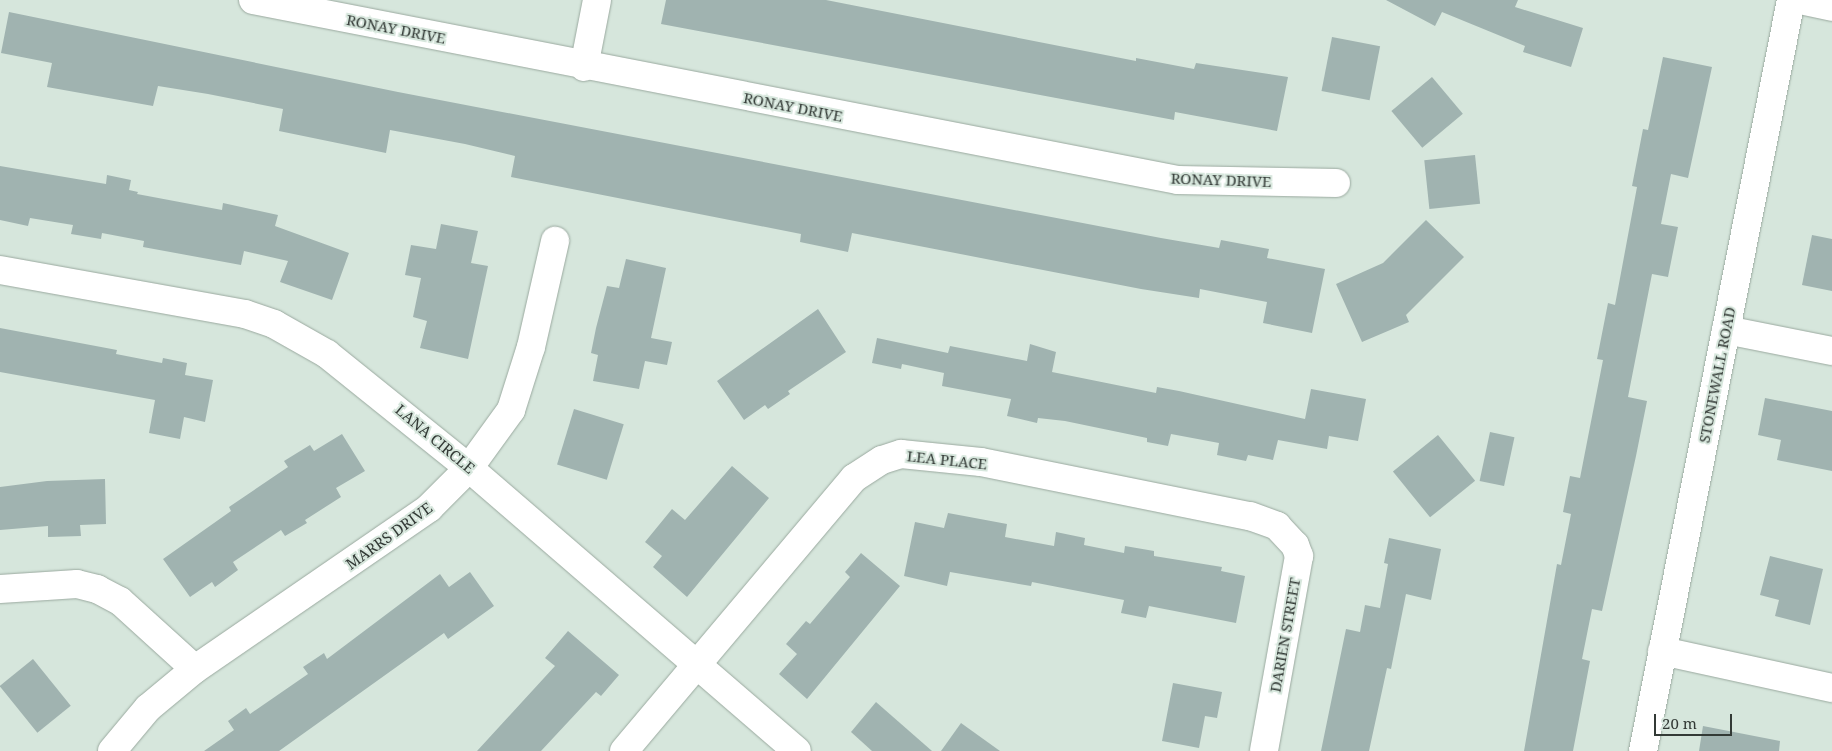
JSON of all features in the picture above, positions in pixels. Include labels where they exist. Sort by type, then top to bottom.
[{"type":"street","name":"RONAY DRIVE","points":[[253,0],[584,67],[1178,180],[1336,183]]},
{"type":"street","points":[[584,67],[597,0]]},
{"type":"street","name":"STONEWALL ROAD","points":[[1643,751],[1791,0]]},
{"type":"street","points":[[1800,0],[1832,7]]},
{"type":"street","name":"MARRS DRIVE","points":[[112,751],[148,708],[195,669],[429,508],[469,468],[511,410],[532,347],[555,241]]},
{"type":"street","name":"LANA CIRCLE","points":[[0,270],[244,314],[274,324],[327,354],[469,468],[695,665],[797,751]]},
{"type":"street","points":[[1726,330],[1832,352]]},
{"type":"street","name":"LEA PLACE","points":[[624,751],[854,478],[882,460],[901,454],[981,462],[1250,516],[1277,526]]},
{"type":"street","name":"DARIEN STREET","points":[[1264,751],[1299,556],[1295,545],[1277,526]]},
{"type":"street","points":[[0,589],[77,584],[97,589],[120,601],[195,669]]},
{"type":"street","points":[[1662,651],[1832,688]]},
{"type":"building","points":[[666,0],[826,0],[1136,61],[1136,58],[1194,69],[1196,63],[1288,77],[1277,131],[1175,112],[1174,120],[661,24]]},
{"type":"building","points":[[1386,0],[1518,0],[1515,7],[1583,28],[1571,67],[1523,52],[1525,46],[1442,12],[1435,26]]},
{"type":"building","points":[[9,12],[398,92],[1161,238],[1219,248],[1221,240],[1269,249],[1267,258],[1325,269],[1312,333],[1263,323],[1267,302],[1200,289],[1199,298],[1141,289],[852,233],[848,252],[800,242],[801,234],[511,177],[515,156],[465,144],[390,130],[386,153],[279,131],[283,109],[208,94],[158,86],[153,106],[47,87],[52,63],[1,53]]},
{"type":"building","points":[[1332,37],[1380,46],[1370,100],[1322,91]]},
{"type":"building","points":[[1663,57],[1712,67],[1688,178],[1671,174],[1661,224],[1678,227],[1668,277],[1652,274],[1628,397],[1647,401],[1636,456],[1602,611],[1592,609],[1582,659],[1590,661],[1573,751],[1524,751],[1557,564],[1561,565],[1571,514],[1563,512],[1570,476],[1580,478],[1603,360],[1597,359],[1608,303],[1615,305],[1637,187],[1632,186],[1643,129],[1648,130]]},
{"type":"building","points":[[1432,77],[1463,114],[1422,148],[1391,111]]},
{"type":"building","points":[[1475,155],[1480,204],[1429,209],[1424,160]]},
{"type":"building","points":[[0,166],[106,184],[107,175],[131,180],[129,190],[138,192],[137,194],[222,210],[223,203],[278,215],[275,226],[349,253],[332,300],[280,282],[288,261],[244,251],[241,265],[143,247],[144,241],[102,233],[101,239],[71,234],[73,225],[30,218],[28,226],[0,220]]},
{"type":"building","points":[[1426,220],[1464,257],[1406,315],[1409,322],[1362,342],[1336,284],[1383,263]]},
{"type":"building","points":[[441,224],[478,231],[471,263],[488,266],[468,359],[420,348],[427,321],[413,317],[421,278],[405,275],[411,245],[436,249]]},
{"type":"building","points":[[1812,235],[1832,239],[1832,291],[1802,285]]},
{"type":"building","points":[[626,259],[666,268],[651,338],[672,342],[667,365],[645,361],[639,389],[593,381],[598,355],[591,353],[607,286],[619,288]]},
{"type":"building","points":[[818,309],[846,352],[788,391],[790,394],[768,409],[765,405],[744,420],[717,381]]},
{"type":"building","points":[[0,328],[117,350],[116,354],[162,363],[163,358],[187,363],[185,375],[213,380],[205,422],[184,417],[180,439],[149,433],[155,400],[0,372]]},
{"type":"building","points":[[877,338],[948,353],[950,346],[1027,361],[1030,344],[1056,352],[1052,372],[1156,393],[1157,387],[1179,391],[1305,419],[1311,389],[1366,399],[1358,441],[1329,436],[1327,449],[1278,440],[1273,460],[1248,455],[1246,461],[1217,455],[1219,443],[1171,434],[1168,446],[1147,442],[1147,438],[1065,421],[1038,418],[1037,423],[1007,416],[1011,399],[942,386],[944,373],[902,364],[901,369],[872,363]]},
{"type":"building","points":[[1765,398],[1832,411],[1832,471],[1777,460],[1781,440],[1758,435]]},
{"type":"building","points":[[574,409],[624,424],[607,480],[557,464]]},
{"type":"building","points":[[1490,432],[1514,437],[1504,486],[1480,481]]},
{"type":"building","points":[[342,434],[365,471],[336,488],[341,497],[305,520],[307,523],[285,536],[281,530],[233,562],[238,570],[215,587],[212,582],[190,597],[163,559],[231,511],[229,507],[288,467],[284,461],[310,445],[314,451]]},
{"type":"building","points":[[1438,435],[1475,481],[1430,517],[1393,472]]},
{"type":"building","points":[[732,466],[769,498],[687,597],[653,567],[662,556],[645,542],[672,509],[685,520]]},
{"type":"building","points":[[105,479],[106,524],[80,525],[81,536],[48,537],[48,526],[0,530],[0,487],[47,481]]},
{"type":"building","points":[[948,513],[1007,524],[1005,537],[1054,546],[1056,532],[1085,538],[1084,545],[1124,553],[1125,546],[1154,551],[1154,556],[1222,567],[1221,571],[1245,576],[1236,623],[1149,606],[1146,618],[1121,613],[1124,600],[1032,582],[1031,586],[950,572],[947,586],[904,576],[915,522],[944,528]]},
{"type":"building","points":[[1389,538],[1441,549],[1431,600],[1406,594],[1391,669],[1387,668],[1369,751],[1321,751],[1346,629],[1360,632],[1365,605],[1380,608],[1388,564],[1384,563]]},
{"type":"building","points":[[861,553],[900,586],[807,699],[779,674],[797,654],[786,644],[806,621],[810,624],[850,577],[845,572]]},
{"type":"building","points":[[1770,556],[1823,569],[1810,625],[1775,616],[1779,600],[1760,595]]},
{"type":"building","points":[[470,572],[494,606],[448,639],[444,633],[279,751],[204,751],[234,730],[228,721],[246,708],[250,714],[308,674],[303,667],[324,653],[327,659],[440,574],[449,587]]},
{"type":"building","points":[[568,631],[619,675],[601,696],[596,692],[541,751],[477,751],[555,666],[545,658]]},
{"type":"building","points":[[33,659],[71,706],[37,733],[0,687]]},
{"type":"building","points":[[1173,683],[1222,692],[1217,718],[1205,716],[1199,748],[1162,741]]},
{"type":"building","points":[[876,702],[932,751],[872,751],[851,732]]},
{"type":"building","points":[[961,723],[1000,751],[941,751]]},
{"type":"building","points":[[1703,726],[1780,741],[1779,751],[1699,751]]}]
